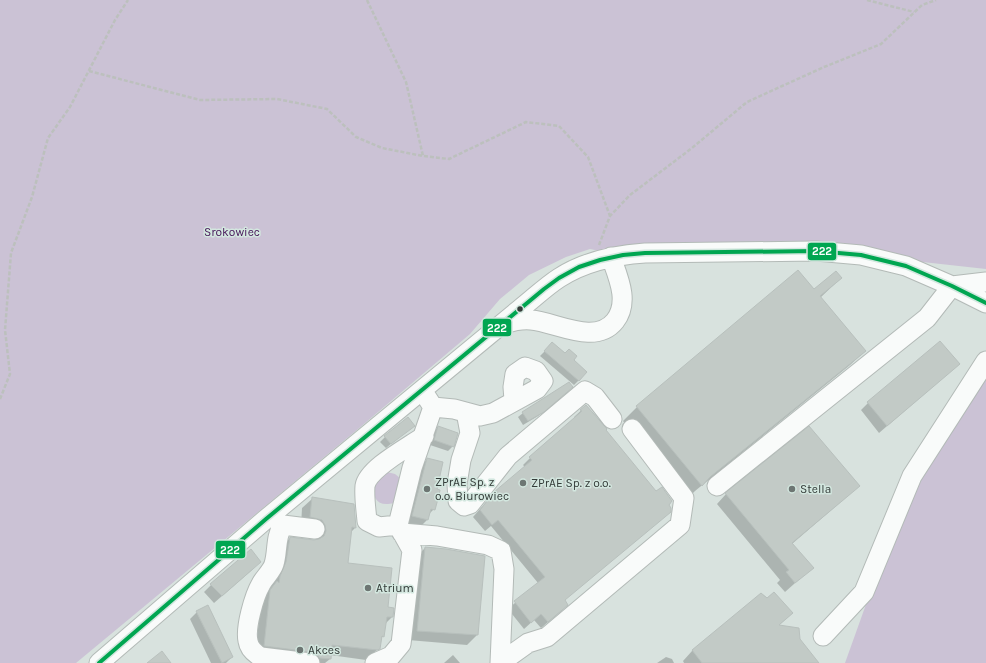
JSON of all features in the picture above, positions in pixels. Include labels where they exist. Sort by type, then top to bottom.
[{"type":"street","points":[[99,663],[266,519],[558,278],[574,269],[611,257],[645,253],[816,251],[861,255],[906,266],[986,303]]},
{"type":"street","points":[[502,324],[518,320],[532,320],[584,332],[604,330],[612,325],[620,316],[622,307],[623,296],[611,257]]},
{"type":"street","points":[[717,486],[927,318],[952,286],[986,282]]},
{"type":"street","points":[[823,636],[864,592],[912,476],[986,361]]},
{"type":"street","points":[[422,390],[433,407],[466,412],[480,416],[493,412],[514,400]]},
{"type":"street","points":[[466,412],[470,433],[461,460],[457,484],[458,501],[464,506],[470,504],[508,456],[585,391],[595,397],[612,419]]},
{"type":"street","points":[[375,663],[391,656],[401,644],[412,550],[400,529],[412,468],[433,407]]},
{"type":"street","points":[[500,663],[528,643],[547,637],[680,525],[684,498],[632,429]]},
{"type":"street","points":[[424,436],[377,468],[369,476],[366,485],[365,498],[367,521],[378,527],[400,529],[488,545],[501,551],[504,569],[500,663]]},
{"type":"street","points":[[310,663],[261,657],[255,654],[251,648],[247,640],[247,635],[251,610],[260,586],[274,565],[279,531],[283,526],[315,529]]},
{"type":"path","points":[[0,399],[10,374],[5,330],[11,253],[32,197],[48,138],[70,107],[115,20],[128,0]]},
{"type":"path","points":[[367,0],[406,82],[422,156]]},
{"type":"path","points":[[867,0],[915,12]]},
{"type":"path","points":[[592,262],[610,216],[630,195],[692,148],[747,102],[824,67],[881,44],[922,5],[936,0]]},
{"type":"path","points":[[89,70],[200,100],[277,99],[327,109],[356,137],[382,148],[422,156],[449,159],[526,122],[559,126],[588,157],[610,216]]},
{"type":"green space","name":"Srokowiec","points":[[0,0],[986,0],[986,269],[832,252],[620,255],[590,249],[566,257],[529,275],[500,299],[470,334],[76,663],[0,663]]},
{"type":"green space","points":[[986,361],[986,663],[845,663],[912,476]]},
{"type":"green space","points":[[387,472],[395,474],[400,478],[394,503],[384,504],[377,501],[375,498],[371,484]]},
{"type":"building","points":[[798,270],[814,289],[836,271],[842,278],[820,296],[866,351],[710,477],[702,486],[636,406]]},
{"type":"building","points":[[940,341],[960,364],[887,426],[867,402]]},
{"type":"building","points":[[552,342],[565,353],[569,349],[577,356],[574,360],[587,372],[579,381],[544,351]]},
{"type":"building","points":[[569,382],[573,387],[544,412],[528,421],[522,412]]},
{"type":"building","points":[[586,405],[656,491],[662,487],[672,501],[669,505],[671,512],[565,600],[568,605],[548,622],[541,614],[531,623],[514,601],[545,577],[498,520],[492,525],[480,510],[494,492],[532,460],[529,457],[582,411],[580,410]]},
{"type":"building","points":[[408,417],[415,426],[391,444],[384,436]]},
{"type":"building","points":[[438,426],[458,433],[454,447],[434,440]]},
{"type":"building","name":"Stella","points":[[809,426],[860,486],[792,543],[814,568],[795,583],[786,572],[789,570],[725,493]]},
{"type":"building","name":"ZPrAE Sp. z o.o. Biurowiec","points":[[427,458],[443,462],[437,489],[440,490],[439,495],[435,510],[431,509],[428,520],[412,516]]},
{"type":"building","points":[[312,497],[354,504],[356,528],[352,527],[348,563],[392,568],[388,607],[394,608],[393,617],[387,617],[384,637],[382,636],[380,649],[377,650],[332,645],[331,659],[320,658],[311,652],[264,646],[270,590],[277,581],[279,583],[280,576],[286,562],[290,537],[314,540],[324,536],[326,531],[322,520],[310,517]]},
{"type":"building","points":[[425,547],[485,556],[478,635],[417,631]]},
{"type":"building","points":[[251,549],[261,562],[222,596],[210,584]]},
{"type":"building","points":[[774,592],[793,613],[779,625],[799,628],[800,639],[819,663],[702,663],[692,650],[761,593],[767,598]]},
{"type":"building","points":[[208,605],[233,657],[222,663],[196,611]]},
{"type":"building","points":[[162,651],[171,663],[147,663]]},
{"type":"transit line","name":"222","points":[[99,663],[266,519],[544,289],[559,278],[579,267],[600,260],[623,255],[645,253],[816,251],[861,255],[906,266],[986,303]]},
{"type":"place","name":"ZPrAE Sp. z o.o.","points":[[523,483]]},
{"type":"place","name":"ZPrAE Sp. z o.o. Biurowiec","points":[[427,489]]},
{"type":"place","name":"Stella","points":[[792,489]]},
{"type":"place","name":"Atrium","points":[[368,588]]},
{"type":"place","name":"Akces","points":[[300,650]]}]
